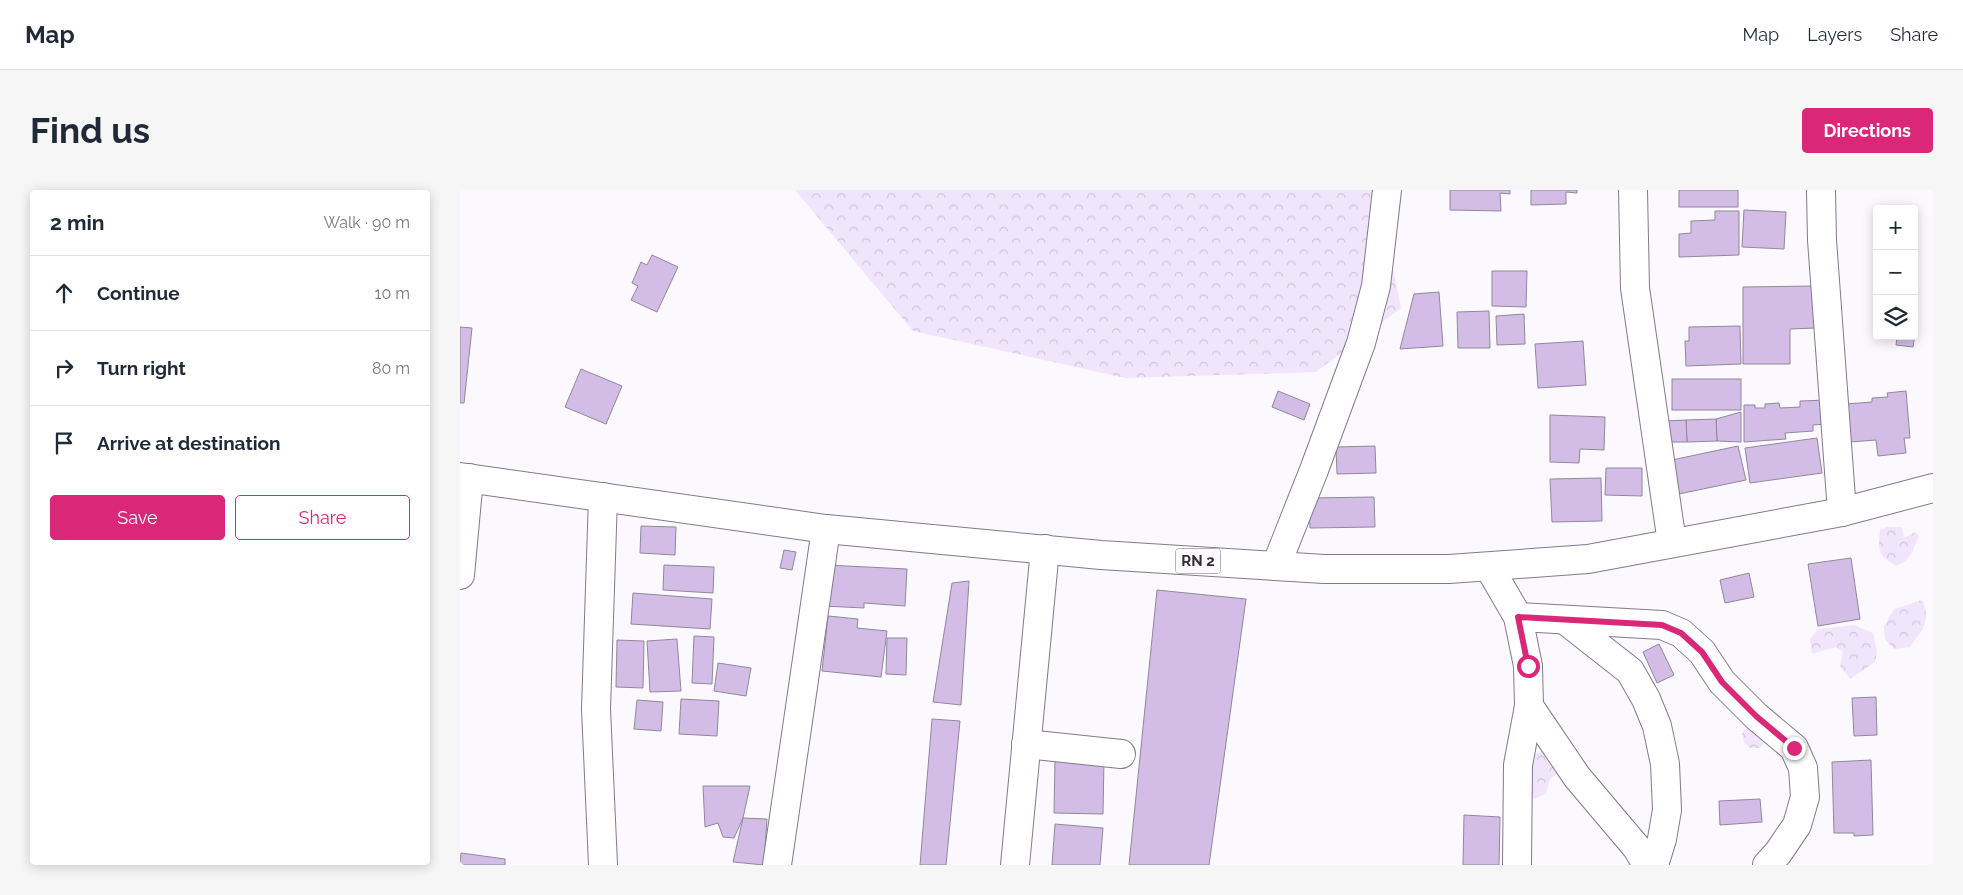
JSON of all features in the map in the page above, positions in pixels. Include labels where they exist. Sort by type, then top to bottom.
[{"type":"main road","points":[[1276,566],[1314,470],[1360,343],[1376,286],[1387,190]]},
{"type":"main road","points":[[1633,190],[1635,288],[1672,543]]},
{"type":"main road","points":[[1822,190],[1822,240],[1842,512]]},
{"type":"main road","points":[[460,576],[465,477]]},
{"type":"main road","name":"RN 2","points":[[465,477],[826,529],[1101,555],[1324,568],[1449,569],[1588,559],[1842,512],[1933,488]]},
{"type":"main road","points":[[603,497],[596,709],[603,865]]},
{"type":"main road","points":[[778,865],[826,529]]},
{"type":"main road","points":[[1015,865],[1045,549]]},
{"type":"main road","points":[[1489,567],[1518,617],[1528,666],[1529,706],[1518,765],[1517,865]]},
{"type":"main road","points":[[1518,617],[1662,625],[1681,633],[1702,652],[1722,682],[1756,716],[1794,748],[1803,768],[1805,796],[1796,825],[1778,853],[1767,865]]},
{"type":"main road","points":[[1565,620],[1630,671],[1646,698],[1657,726],[1665,764],[1667,810],[1662,839],[1654,865]]},
{"type":"main road","points":[[1529,706],[1577,777],[1637,848],[1647,865]]},
{"type":"main road","points":[[1026,744],[1121,754]]},
{"type":"green space","points":[[795,190],[1377,190],[1401,308],[1316,372],[1125,378],[913,331]]},
{"type":"green space","points":[[1887,527],[1902,527],[1904,538],[1915,532],[1919,536],[1908,558],[1896,566],[1882,555],[1879,548],[1880,530]]},
{"type":"green space","points":[[1922,600],[1925,607],[1926,620],[1922,630],[1910,647],[1894,649],[1885,639],[1884,626],[1894,609]]},
{"type":"green space","points":[[1854,625],[1873,633],[1877,651],[1875,662],[1850,679],[1840,666],[1843,652],[1836,647],[1812,654],[1810,639],[1818,629]]},
{"type":"green space","points":[[1753,721],[1772,734],[1760,748],[1750,748],[1744,742],[1742,733]]},
{"type":"green space","points":[[1542,751],[1561,771],[1550,779],[1546,794],[1533,799],[1525,791],[1529,757]]},
{"type":"building","points":[[1450,190],[1510,190],[1510,194],[1500,193],[1501,211],[1450,210]]},
{"type":"building","points":[[1531,190],[1577,190],[1577,193],[1566,192],[1566,204],[1531,205]]},
{"type":"building","points":[[1679,190],[1738,190],[1738,207],[1679,207]]},
{"type":"building","points":[[1744,210],[1786,212],[1784,249],[1742,247]]},
{"type":"building","points":[[1715,211],[1739,211],[1739,255],[1679,257],[1679,234],[1691,233],[1691,221],[1715,220]]},
{"type":"building","points":[[652,255],[678,267],[657,312],[631,300],[638,286],[632,283],[641,262],[647,265]]},
{"type":"building","points":[[1492,271],[1527,271],[1526,307],[1492,306]]},
{"type":"building","points":[[1815,286],[1816,328],[1790,329],[1790,364],[1743,364],[1743,287]]},
{"type":"building","points":[[1439,292],[1443,346],[1400,349],[1414,294]]},
{"type":"building","points":[[1489,311],[1490,348],[1458,348],[1457,312]]},
{"type":"building","points":[[1524,314],[1525,344],[1497,345],[1496,316]]},
{"type":"building","points":[[1740,326],[1741,364],[1686,366],[1685,341],[1689,341],[1689,327]]},
{"type":"building","points":[[460,327],[472,328],[464,403],[460,403]]},
{"type":"building","points":[[1897,340],[1914,340],[1913,347],[1896,345]]},
{"type":"building","points":[[1583,341],[1586,385],[1538,388],[1535,344]]},
{"type":"building","points":[[581,369],[622,386],[606,424],[565,407]]},
{"type":"building","points":[[1672,379],[1741,379],[1741,410],[1672,410]]},
{"type":"building","points":[[1278,391],[1310,404],[1304,420],[1272,407]]},
{"type":"building","points":[[1906,391],[1910,438],[1904,438],[1906,453],[1878,456],[1876,440],[1850,442],[1846,404],[1872,402],[1872,398],[1888,397],[1887,393]]},
{"type":"building","points":[[1827,400],[1828,424],[1813,425],[1813,431],[1785,433],[1786,439],[1744,442],[1744,405],[1755,405],[1755,408],[1765,408],[1765,404],[1779,403],[1780,408],[1800,407],[1800,401]]},
{"type":"building","points":[[1741,412],[1741,442],[1717,441],[1716,419]]},
{"type":"building","points":[[1550,415],[1605,417],[1604,450],[1580,449],[1579,463],[1550,462]]},
{"type":"building","points":[[1716,419],[1717,441],[1687,442],[1686,420]]},
{"type":"building","points":[[1686,420],[1687,442],[1667,442],[1666,421]]},
{"type":"building","points":[[1817,438],[1822,473],[1750,483],[1745,448]]},
{"type":"building","points":[[1375,446],[1376,473],[1337,474],[1336,447]]},
{"type":"building","points":[[1738,446],[1746,480],[1674,495],[1672,460]]},
{"type":"building","points":[[1606,468],[1642,468],[1642,496],[1605,495]]},
{"type":"building","points":[[1601,478],[1602,521],[1552,522],[1550,479]]},
{"type":"building","points":[[1374,497],[1375,527],[1310,528],[1309,498]]},
{"type":"building","points":[[641,526],[676,527],[675,555],[640,553]]},
{"type":"building","points":[[784,550],[796,552],[792,570],[780,568]]},
{"type":"building","points":[[1851,558],[1860,619],[1818,626],[1808,564]]},
{"type":"building","points":[[664,565],[714,567],[713,593],[663,590]]},
{"type":"building","points":[[826,565],[907,569],[905,606],[864,603],[864,608],[823,606]]},
{"type":"building","points":[[1749,573],[1754,597],[1725,603],[1720,580]]},
{"type":"building","points":[[969,581],[961,705],[933,702],[952,583]]},
{"type":"building","points":[[1157,590],[1246,599],[1209,865],[1129,865]]},
{"type":"building","points":[[633,593],[712,599],[710,629],[631,624]]},
{"type":"building","points":[[828,616],[858,619],[857,628],[887,631],[881,677],[822,671]]},
{"type":"building","points":[[694,636],[714,637],[712,684],[692,683]]},
{"type":"building","points":[[887,638],[907,638],[906,675],[886,674]]},
{"type":"building","points":[[677,639],[681,691],[650,692],[647,641]]},
{"type":"building","points":[[617,640],[644,641],[643,688],[616,687]]},
{"type":"building","points":[[1659,644],[1674,675],[1657,683],[1643,652]]},
{"type":"building","points":[[718,663],[751,668],[746,696],[714,691]]},
{"type":"building","points":[[1876,697],[1877,735],[1854,736],[1852,698]]},
{"type":"building","points":[[681,699],[719,701],[717,736],[679,734]]},
{"type":"building","points":[[637,700],[663,702],[661,731],[634,729]]},
{"type":"building","points":[[932,719],[960,721],[946,865],[920,865]]},
{"type":"building","points":[[1055,759],[1104,760],[1103,814],[1054,813]]},
{"type":"building","points":[[1871,760],[1873,835],[1854,836],[1854,833],[1834,833],[1832,762]]},
{"type":"building","points":[[703,786],[750,786],[743,818],[734,838],[723,837],[718,823],[705,827]]},
{"type":"building","points":[[1760,799],[1762,822],[1720,825],[1719,801]]},
{"type":"building","points":[[1464,815],[1500,817],[1499,865],[1463,865]]},
{"type":"building","points":[[743,818],[767,819],[764,865],[733,862]]},
{"type":"building","points":[[1055,824],[1103,828],[1100,865],[1052,865]]},
{"type":"building","points":[[461,853],[505,859],[505,865],[460,865]]},
{"type":"route","points":[[1528,666],[1518,617],[1662,625],[1681,633],[1702,652],[1722,682],[1756,716],[1794,748]]}]
